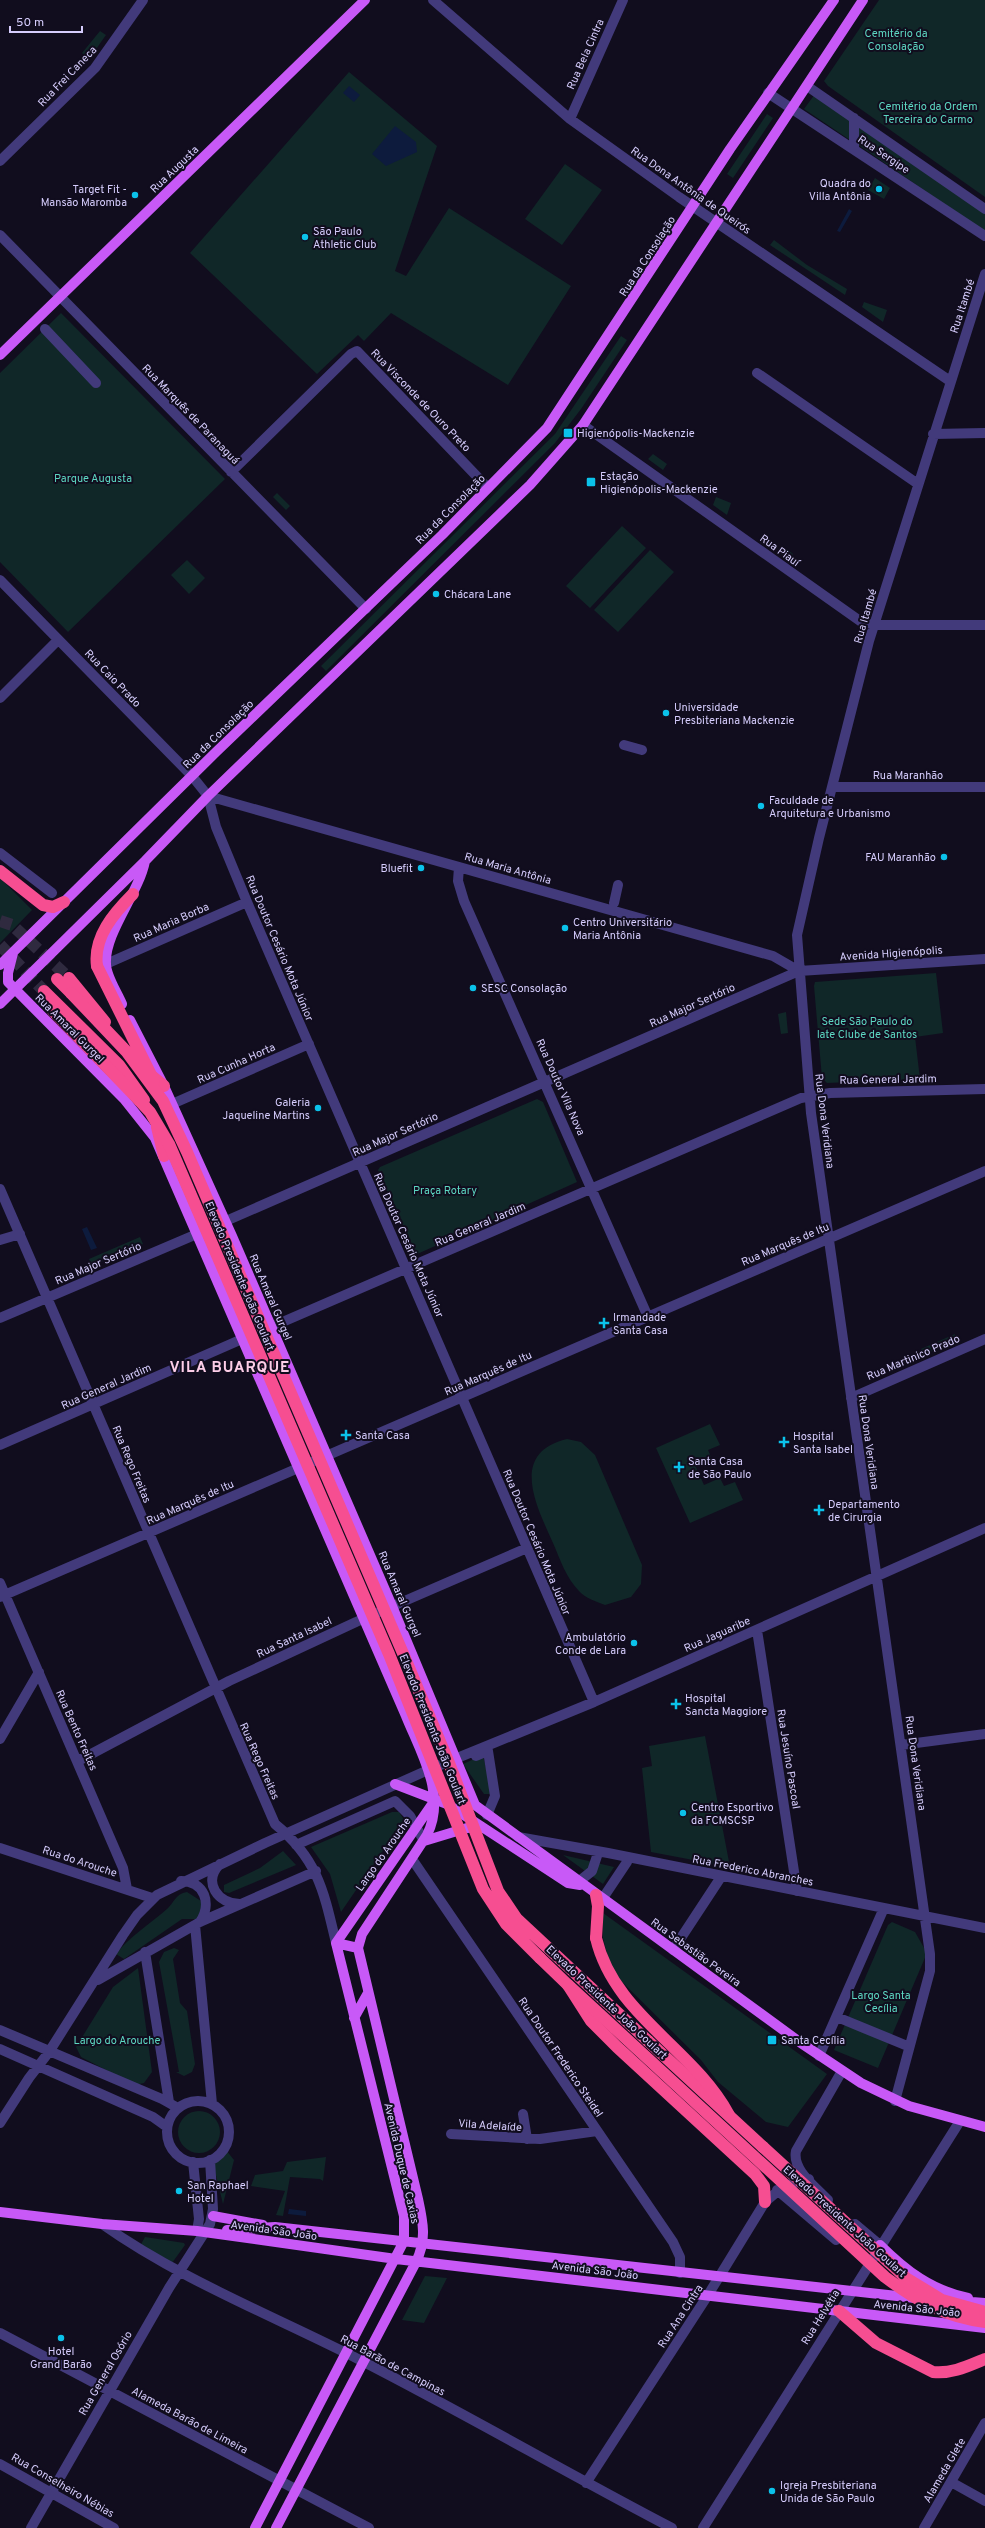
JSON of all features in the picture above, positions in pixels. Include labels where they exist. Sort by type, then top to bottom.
[{"type":"highway","points":[[0,871],[42,905],[53,907],[64,902]]},
{"type":"highway","points":[[133,894],[122,904],[99,940],[95,950],[167,1103]]},
{"type":"highway","name":"Elevado Presidente João Goulart","points":[[164,1086],[148,1074],[63,978],[70,993],[126,1051],[167,1103],[405,1658],[449,1763],[498,1891],[517,1919],[906,2278],[942,2300],[984,2306]]},
{"type":"highway","name":"Elevado Presidente João Goulart","points":[[164,1156],[159,1131],[149,1109],[119,1065],[41,994],[53,1011],[150,1112],[169,1144],[389,1654],[483,1888],[506,1924],[568,1985],[885,2277],[915,2299],[939,2312],[985,2322]]},
{"type":"highway","points":[[601,1895],[598,1906],[596,1938],[609,1973],[623,1996],[640,2016],[707,2081],[729,2115]]},
{"type":"highway","points":[[568,1985],[591,2020],[617,2047],[761,2180],[766,2192],[765,2202]]},
{"type":"highway","points":[[839,2311],[860,2331],[891,2352],[933,2372],[943,2373],[956,2370],[985,2359]]},
{"type":"main road","name":"Rua Augusta","points":[[0,355],[365,0]]},
{"type":"main road","name":"Rua da Consolação","points":[[0,965],[192,776],[366,609],[543,433],[558,413],[768,93],[834,0]]},
{"type":"main road","points":[[0,1004],[145,861],[208,796],[530,485],[583,425],[863,0]]},
{"type":"main road","points":[[133,894],[143,874],[145,861]]},
{"type":"main road","name":"Rua Amaral Gurgel","points":[[13,953],[8,982],[144,1121],[164,1156],[428,1770]]},
{"type":"main road","name":"Rua Amaral Gurgel","points":[[101,965],[118,995],[164,1086],[167,1103],[226,1221],[456,1758]]},
{"type":"main road","points":[[456,1758],[475,1805],[487,1815]]},
{"type":"main road","points":[[336,1943],[358,1948],[362,1934],[424,1841],[433,1821],[435,1798],[428,1770]]},
{"type":"main road","points":[[395,1784],[435,1798],[454,1808],[568,1883],[583,1883]]},
{"type":"main road","name":"Largo do Arouche","points":[[336,1943],[417,1827],[435,1798]]},
{"type":"main road","name":"Rua Sebastião Pereira","points":[[487,1815],[516,1837],[601,1895],[673,1950],[842,2071],[895,2101],[985,2128]]},
{"type":"main road","points":[[424,1841],[467,1828],[481,1827]]},
{"type":"main road","name":"Avenida Duque de Caxias","points":[[256,2528],[404,2241],[404,2216],[336,1943]]},
{"type":"main road","name":"Avenida Duque de Caxias","points":[[276,2528],[362,2361],[416,2262],[424,2243],[424,2226],[418,2199],[358,1948]]},
{"type":"main road","points":[[354,2018],[368,1993]]},
{"type":"main road","name":"Avenida São João","points":[[0,2212],[102,2224],[200,2232],[416,2262],[985,2328]]},
{"type":"main road","points":[[213,2216],[275,2226]]},
{"type":"main road","name":"Avenida São João","points":[[200,2232],[275,2226],[719,2278],[984,2306]]},
{"type":"main road","points":[[880,2245],[920,2280],[944,2292],[984,2306]]},
{"type":"street","name":"Rua Frei Caneca","points":[[0,161],[95,68],[143,0]]},
{"type":"street","name":"Rua Dona Antônia de Queirós","points":[[433,0],[570,119],[693,207],[950,381]]},
{"type":"street","name":"Rua Bela Cintra","points":[[570,119],[623,0]]},
{"type":"street","name":"Rua Sergipe","points":[[807,86],[985,209]]},
{"type":"street","name":"Rua Sergipe","points":[[768,93],[793,107],[985,236]]},
{"type":"street","points":[[854,118],[854,148]]},
{"type":"street","name":"Rua Marquês de Paranaguá","points":[[0,235],[366,609]]},
{"type":"street","name":"Rua Itambé","points":[[799,971],[797,935],[799,920],[874,625],[933,434],[985,274]]},
{"type":"street","points":[[45,329],[96,383]]},
{"type":"street","name":"Rua Visconde de Ouro Preto","points":[[231,472],[351,354],[357,352],[488,488]]},
{"type":"street","points":[[757,374],[918,484]]},
{"type":"street","name":"Rua Piauí","points":[[583,425],[853,617],[874,625],[985,625]]},
{"type":"street","points":[[933,434],[985,433]]},
{"type":"street","name":"Rua Caio Prado","points":[[0,580],[192,776],[208,796]]},
{"type":"street","points":[[0,698],[58,640]]},
{"type":"street","points":[[624,745],[642,750]]},
{"type":"street","name":"Rua Maranhão","points":[[832,787],[985,787]]},
{"type":"street","name":"Rua Maria Antônia","points":[[208,796],[779,959],[799,971]]},
{"type":"street","name":"Rua Doutor Cesário Mota Júnior","points":[[208,796],[216,827],[247,902],[594,1702]]},
{"type":"street","points":[[0,853],[52,892]]},
{"type":"street","name":"Rua Doutor Vila Nova","points":[[459,867],[458,881],[464,901],[648,1316]]},
{"type":"street","points":[[614,903],[618,885]]},
{"type":"street","name":"Rua Maria Borba","points":[[101,965],[247,902]]},
{"type":"street","name":"Avenida Higienópolis","points":[[799,971],[985,958]]},
{"type":"street","points":[[778,979],[783,968],[779,959]]},
{"type":"street","name":"Rua Major Sertório","points":[[0,1318],[799,971]]},
{"type":"street","name":"Rua Dona Veridiana","points":[[799,971],[809,1096],[925,1916]]},
{"type":"street","name":"Rua Cunha Horta","points":[[167,1103],[309,1044]]},
{"type":"street","name":"Rua General Jardim","points":[[0,1445],[592,1188],[809,1096],[830,1093],[985,1089]]},
{"type":"street","name":"Rua Marquês de Itu","points":[[3,1596],[985,1171]]},
{"type":"street","name":"Rua Rego Freitas","points":[[0,1189],[275,1824],[286,1833]]},
{"type":"street","points":[[0,1240],[20,1234]]},
{"type":"street","name":"Rua Martinico Prado","points":[[851,1398],[985,1339]]},
{"type":"street","name":"Rua Jaguaribe","points":[[456,1758],[594,1702],[757,1630],[876,1575],[985,1528]]},
{"type":"street","name":"Rua Santa Isabel","points":[[78,1761],[215,1688],[363,1618],[526,1548]]},
{"type":"street","name":"Rua Bento Freitas","points":[[0,1583],[3,1596],[39,1672],[123,1868],[128,1889]]},
{"type":"street","name":"Rua Jesuíno Pascoal","points":[[757,1630],[797,1891]]},
{"type":"street","points":[[0,1739],[39,1672]]},
{"type":"street","points":[[901,1745],[985,1734]]},
{"type":"street","points":[[473,1758],[488,1751],[496,1796],[487,1815]]},
{"type":"street","points":[[0,2123],[49,2052],[123,1935],[152,1898],[181,1881],[456,1758]]},
{"type":"street","points":[[296,1845],[395,1801],[406,1811],[417,1827],[424,1841]]},
{"type":"street","points":[[94,1982],[198,1923],[316,1871],[286,1833]]},
{"type":"street","name":"Rua Frederico Abranches","points":[[516,1837],[608,1853],[985,1928]]},
{"type":"street","name":"Rua do Arouche","points":[[0,1848],[152,1898]]},
{"type":"street","points":[[583,1883],[592,1871],[597,1856]]},
{"type":"street","name":"Rua Doutor Frederico Steidel","points":[[412,1859],[678,2250],[681,2260],[680,2273]]},
{"type":"street","points":[[223,1862],[214,1872],[213,1888],[224,1901],[240,1904]]},
{"type":"street","points":[[601,1895],[627,1862]]},
{"type":"street","name":"Avenida Duque de Caxias","points":[[316,1871],[327,1903],[336,1943]]},
{"type":"street","points":[[673,1950],[721,1876]]},
{"type":"street","points":[[181,1881],[198,1886],[205,1896],[206,1910],[198,1923],[212,2104]]},
{"type":"street","points":[[819,2056],[884,1908]]},
{"type":"street","points":[[895,2101],[930,1971],[925,1916]]},
{"type":"street","points":[[145,1952],[168,2102]]},
{"type":"street","points":[[837,2017],[905,2045]]},
{"type":"street","points":[[0,2030],[168,2102],[178,2108]]},
{"type":"street","points":[[0,2049],[153,2117],[167,2127]]},
{"type":"street","points":[[842,2071],[796,2151],[795,2164],[833,2205],[880,2245]]},
{"type":"street","points":[[196,2101],[212,2104],[224,2116],[229,2132],[223,2149],[210,2160],[193,2162],[184,2159],[173,2150],[168,2141],[167,2127],[171,2116],[178,2108],[196,2101]]},
{"type":"street","name":"Vila Adelaíde","points":[[523,2114],[527,2139]]},
{"type":"street","name":"Rua Helvétia","points":[[703,2528],[880,2245],[960,2121]]},
{"type":"street","name":"Vila Adelaíde","points":[[451,2134],[527,2139],[552,2138],[597,2131]]},
{"type":"street","points":[[200,2232],[213,2216],[210,2160]]},
{"type":"street","points":[[193,2162],[200,2232]]},
{"type":"street","name":"Rua Ana Cintra","points":[[586,2483],[719,2278],[765,2202],[777,2190],[790,2183],[809,2179]]},
{"type":"street","points":[[777,2190],[867,2266]]},
{"type":"street","name":"Rua Barão de Campinas","points":[[102,2224],[124,2240],[180,2270],[347,2353],[672,2528]]},
{"type":"street","name":"Rua General Osório","points":[[31,2528],[180,2270],[200,2232]]},
{"type":"street","name":"Alameda Barão de Limeira","points":[[0,2333],[369,2528]]},
{"type":"street","name":"Alameda Glete","points":[[924,2528],[985,2423]]},
{"type":"street","name":"Rua Conselheiro Nébias","points":[[0,2464],[114,2528]]},
{"type":"street","points":[[951,2482],[985,2501]]},
{"type":"green space","points":[[879,0],[985,0],[985,197],[828,86],[824,81]]},
{"type":"green space","points":[[100,31],[106,35],[89,59],[82,53]]},
{"type":"green space","name":"São Paulo Athletic Club","points":[[349,72],[437,146],[395,271],[406,276],[449,208],[571,286],[508,385],[391,313],[364,341],[358,335],[317,374],[190,253]]},
{"type":"green space","points":[[815,94],[852,120],[853,142],[804,109]]},
{"type":"green space","points":[[767,114],[773,118],[733,178],[727,174]]},
{"type":"green space","points":[[856,122],[985,213],[985,232],[857,144]]},
{"type":"green space","points":[[565,164],[602,190],[562,245],[525,219]]},
{"type":"green space","name":"Quadra do Villa Antônia","points":[[875,178],[890,188],[884,199],[868,190]]},
{"type":"green space","points":[[774,240],[807,265],[847,289],[845,295],[770,245]]},
{"type":"green space","points":[[864,302],[887,310],[883,322],[862,307]]},
{"type":"green space","name":"Parque Augusta","points":[[61,313],[225,479],[68,632],[0,562],[0,373]]},
{"type":"green space","points":[[621,336],[627,340],[581,409],[555,443],[326,671],[321,666],[555,434]]},
{"type":"green space","points":[[653,454],[667,464],[663,470],[648,459]]},
{"type":"green space","points":[[277,493],[290,506],[286,510],[273,497]]},
{"type":"green space","points":[[716,497],[731,503],[727,515],[713,505]]},
{"type":"green space","points":[[622,526],[646,548],[590,608],[566,586]]},
{"type":"green space","points":[[782,545],[793,554],[790,560],[778,552]]},
{"type":"green space","points":[[650,550],[674,572],[618,632],[594,610]]},
{"type":"green space","points":[[187,560],[205,578],[189,594],[171,575]]},
{"type":"green space","points":[[0,878],[32,910],[0,943]]},
{"type":"green space","name":"Sede São Paulo do Iate Clube de Santos","points":[[936,973],[943,1033],[915,1037],[920,1079],[827,1083],[822,1078],[814,986],[815,982]]},
{"type":"green space","points":[[786,1012],[788,1033],[781,1034],[778,1014]]},
{"type":"green space","name":"Praça Rotary","points":[[537,1099],[543,1102],[577,1182],[415,1255],[378,1170],[380,1167]]},
{"type":"green space","points":[[140,1237],[143,1244],[92,1266],[89,1259]]},
{"type":"green space","points":[[955,1334],[957,1340],[924,1355],[921,1349]]},
{"type":"green space","points":[[710,1424],[720,1445],[708,1450],[711,1457],[695,1465],[704,1485],[720,1478],[724,1486],[735,1482],[743,1500],[690,1523],[656,1448]]},
{"type":"green space","points":[[567,1439],[581,1442],[595,1455],[642,1565],[641,1584],[631,1597],[605,1605],[584,1596],[574,1586],[567,1574],[540,1513],[532,1482],[533,1468],[538,1456],[549,1446]]},
{"type":"green space","name":"Centro Esportivo da FCMSCSP","points":[[705,1736],[730,1867],[651,1852],[642,1768],[652,1766],[649,1746]]},
{"type":"green space","points":[[483,1755],[492,1794],[484,1794],[463,1764]]},
{"type":"green space","points":[[392,1812],[399,1812],[404,1820],[341,1912],[330,1874],[311,1847]]},
{"type":"green space","points":[[283,1851],[296,1865],[229,1893],[224,1892],[224,1885],[260,1868]]},
{"type":"green space","points":[[563,1855],[614,1867],[603,1884]]},
{"type":"green space","points":[[187,1892],[201,1901],[203,1913],[197,1919],[182,1919],[124,1959],[116,1954],[134,1936],[167,1909],[178,1896]]},
{"type":"green space","points":[[603,1913],[827,2074],[788,2127],[766,2122],[718,2082],[701,2060],[616,1976],[608,1958],[603,1938]]},
{"type":"green space","name":"Largo Santa Cecília","points":[[892,1922],[915,1932],[927,1953],[878,2068],[834,2050],[888,1925]]},
{"type":"green space","name":"Largo do Arouche","points":[[174,1948],[179,1950],[173,1959],[180,2003],[187,2011],[195,2064],[192,2072],[184,2076],[176,2072],[179,2072],[159,1962],[164,1952]]},
{"type":"green space","name":"Largo do Arouche","points":[[138,1968],[152,2072],[144,2083],[135,2085],[81,2057],[76,2047],[113,1987]]},
{"type":"green space","points":[[195,2111],[203,2111],[211,2114],[217,2120],[220,2132],[217,2144],[211,2150],[203,2153],[195,2153],[187,2150],[181,2144],[178,2136],[178,2128],[181,2120],[187,2114]]},
{"type":"green space","points":[[226,2150],[234,2160],[223,2204],[213,2163]]},
{"type":"green space","points":[[326,2157],[323,2181],[320,2179],[290,2177],[283,2216],[276,2215],[285,2191],[251,2186],[255,2175],[283,2171],[287,2162]]},
{"type":"green space","points":[[145,2237],[184,2243],[185,2245],[172,2263],[140,2246]]},
{"type":"green space","points":[[425,2276],[447,2278],[424,2323],[402,2320]]},
{"type":"water","points":[[349,86],[360,95],[354,102],[343,93]]},
{"type":"water","points":[[395,126],[416,142],[417,152],[386,166],[372,154]]},
{"type":"water","points":[[849,209],[852,211],[840,232],[837,231]]},
{"type":"water","points":[[87,1227],[97,1248],[91,1250],[82,1229]]},
{"type":"water","points":[[289,2209],[306,2211],[306,2216],[288,2214]]},
{"type":"tunnel","points":[[0,921],[12,925],[69,978]]},
{"type":"tunnel","points":[[0,945],[44,991]]},
{"type":"place","name":"Quadra do Villa Antônia","points":[[879,189]]},
{"type":"place","name":"Target Fit - Mansão Maromba","points":[[135,195]]},
{"type":"place","name":"São Paulo Athletic Club","points":[[305,237]]},
{"type":"place","name":"Higienópolis-Mackenzie","points":[[568,433]]},
{"type":"place","name":"Estação Higienópolis-Mackenzie","points":[[591,482]]},
{"type":"place","name":"Chácara Lane","points":[[436,594]]},
{"type":"place","name":"Universidade Presbiteriana Mackenzie","points":[[666,713]]},
{"type":"place","name":"Faculdade de Arquitetura e Urbanismo","points":[[761,806]]},
{"type":"place","name":"FAU Maranhão","points":[[944,857]]},
{"type":"place","name":"Bluefit","points":[[421,868]]},
{"type":"place","name":"Centro Universitário Maria Antônia","points":[[565,928]]},
{"type":"place","name":"SESC Consolação","points":[[473,988]]},
{"type":"place","name":"Galeria Jaqueline Martins","points":[[318,1108]]},
{"type":"place","name":"Irmandade Santa Casa","points":[[604,1323]]},
{"type":"place","name":"Santa Casa","points":[[346,1435]]},
{"type":"place","name":"Hospital Santa Isabel","points":[[784,1442]]},
{"type":"place","name":"Santa Casa de São Paulo","points":[[679,1467]]},
{"type":"place","name":"Departamento de Cirurgia","points":[[819,1510]]},
{"type":"place","name":"Ambulatório Conde de Lara","points":[[634,1643]]},
{"type":"place","name":"Hospital Sancta Maggiore","points":[[676,1704]]},
{"type":"place","name":"Centro Esportivo da FCMSCSP","points":[[683,1813]]},
{"type":"place","name":"Santa Cecília","points":[[772,2040]]},
{"type":"place","name":"San Raphael Hotel","points":[[179,2191]]},
{"type":"place","name":"Hotel Grand Barão","points":[[61,2338]]},
{"type":"place","name":"Igreja Presbiteriana Unida de São Paulo","points":[[772,2491]]},
{"type":"district","name":"VILA BUARQUE","points":[[230,1367]]},
{"type":"park label","name":"Cemitério da Consolação","points":[[896,39]]},
{"type":"park label","name":"Cemitério da Ordem Terceira do Carmo","points":[[928,112]]}]
